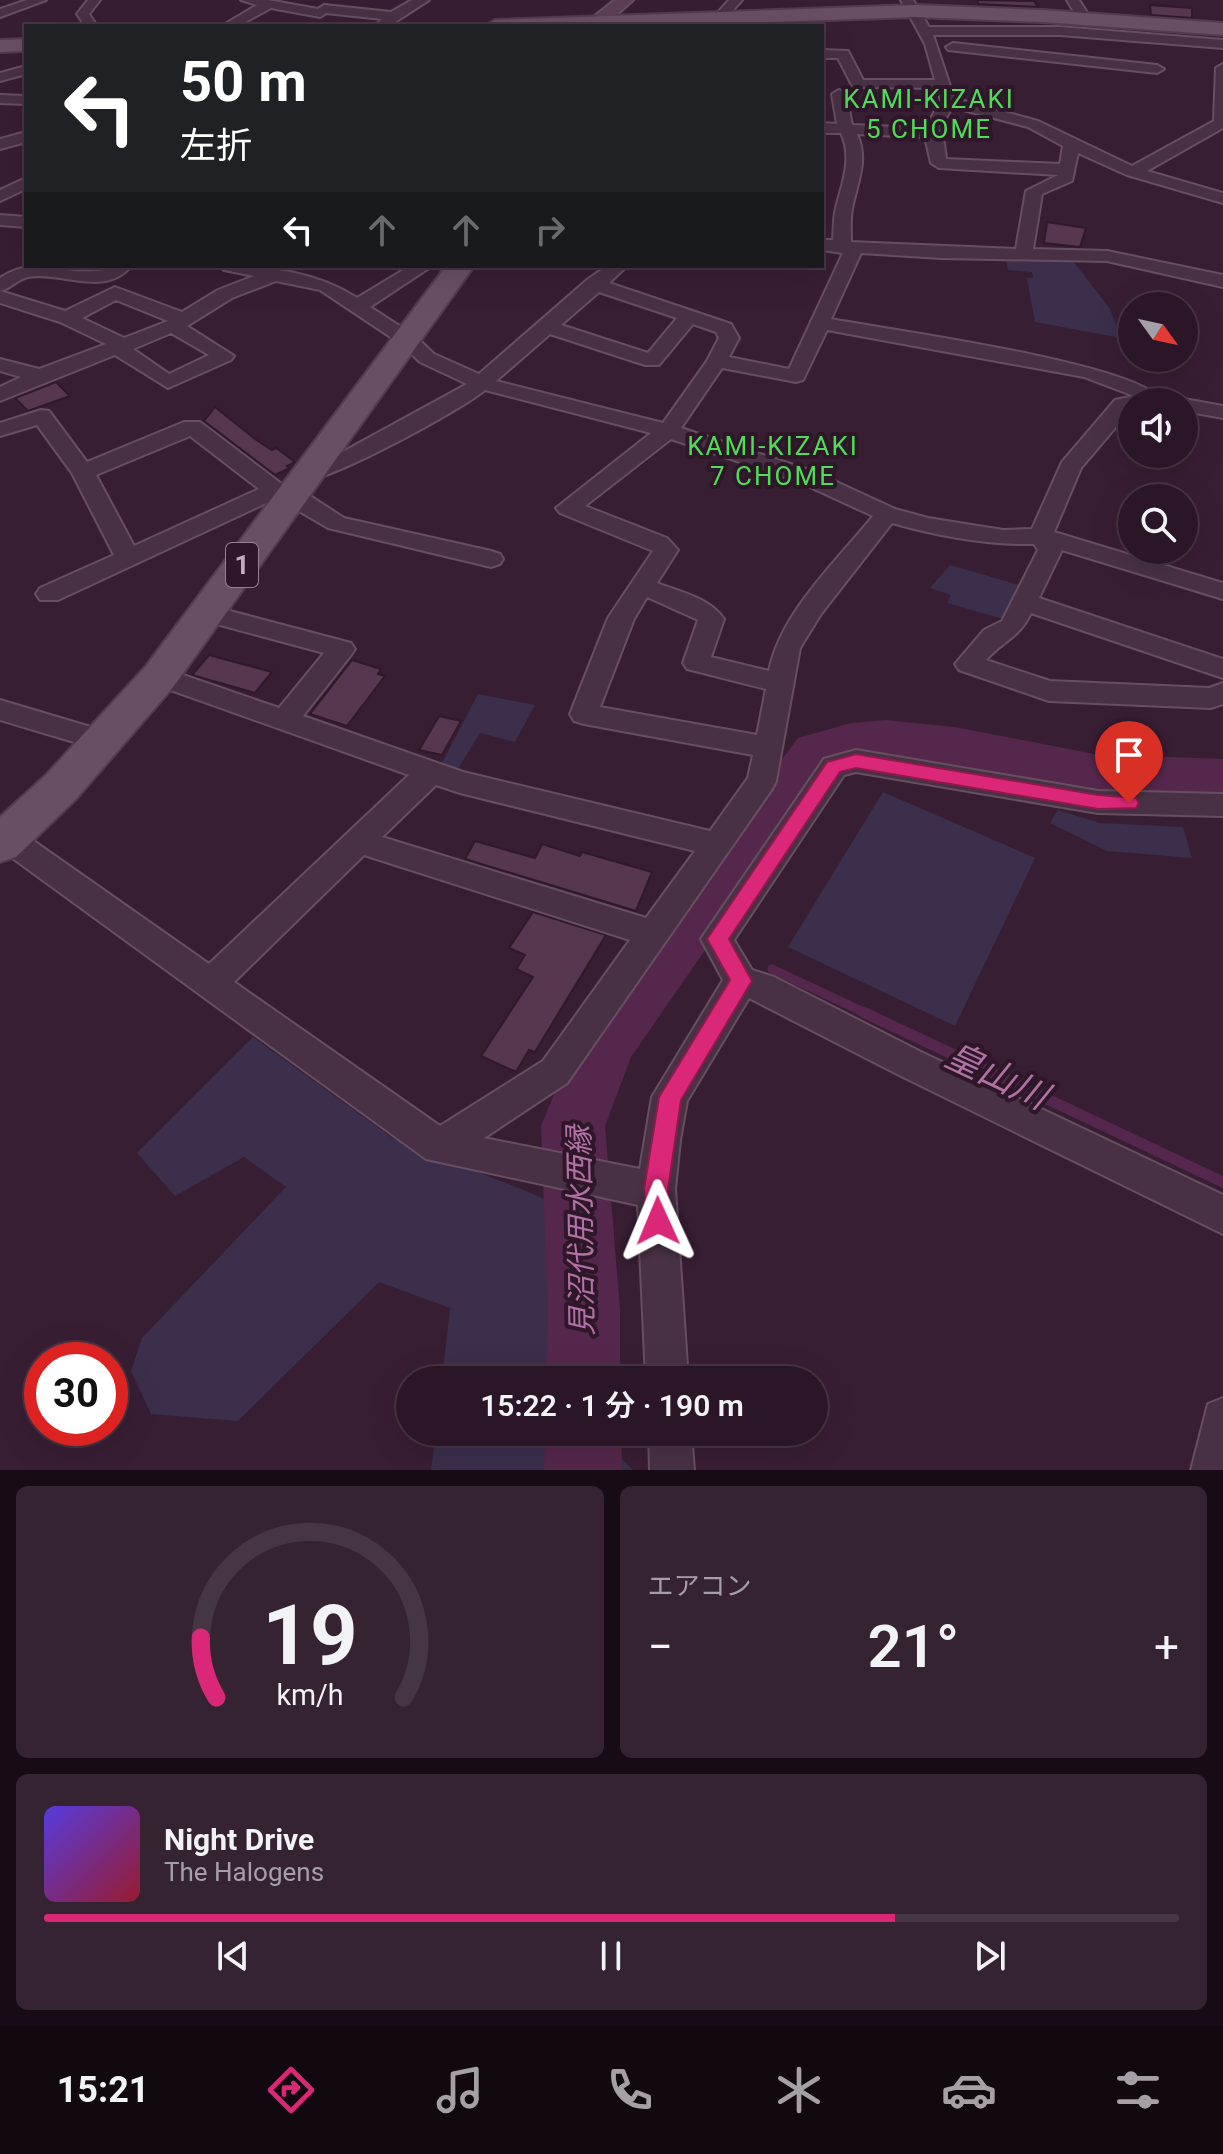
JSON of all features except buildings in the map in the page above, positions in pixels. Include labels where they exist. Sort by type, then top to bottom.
[{"type":"main road","points":[[595,24],[625,0]]},
{"type":"main road","points":[[595,24],[721,22],[911,6],[1223,29]]},
{"type":"main road","points":[[0,46],[24,45]]},
{"type":"main road","name":"1","points":[[4,841],[104,741],[160,676],[207,613],[291,487],[408,340],[459,268]]},
{"type":"street","points":[[0,13],[40,0]]},
{"type":"street","points":[[90,24],[83,14],[94,0]]},
{"type":"street","points":[[247,0],[393,16]]},
{"type":"street","points":[[383,24],[423,0]]},
{"type":"street","points":[[721,22],[736,0]]},
{"type":"street","points":[[1073,0],[1085,19]]},
{"type":"street","points":[[232,24],[269,4]]},
{"type":"street","points":[[911,6],[932,44],[948,101],[930,133]]},
{"type":"street","points":[[307,24],[326,8]]},
{"type":"street","points":[[923,31],[1060,31],[1223,44]]},
{"type":"street","points":[[932,44],[1157,69]]},
{"type":"street","points":[[824,54],[843,54],[858,84],[942,84]]},
{"type":"street","points":[[1133,172],[1222,123],[1223,68]]},
{"type":"street","points":[[2,76],[24,72]]},
{"type":"street","points":[[717,361],[796,376],[848,248],[843,212],[854,174],[854,145],[842,119],[839,94]]},
{"type":"street","points":[[0,99],[23,104]]},
{"type":"street","points":[[948,101],[1001,121],[1033,124],[1133,172],[1223,198]]},
{"type":"street","points":[[824,128],[930,133]]},
{"type":"street","points":[[930,133],[936,143],[939,163],[1005,160],[1068,169]]},
{"type":"street","points":[[0,144],[24,138]]},
{"type":"street","points":[[1024,252],[1034,191],[1066,178],[1071,144]]},
{"type":"street","points":[[0,196],[24,184]]},
{"type":"street","points":[[824,207],[843,212]]},
{"type":"street","points":[[0,220],[24,222]]},
{"type":"street","points":[[824,245],[1107,256],[1223,281]]},
{"type":"street","points":[[0,267],[24,268]]},
{"type":"street","points":[[67,318],[115,293],[179,323],[224,356],[168,382],[121,347],[67,318],[2,296],[26,268],[94,277],[119,268]]},
{"type":"street","points":[[240,268],[326,286],[408,340],[427,358],[481,383],[668,431],[807,477],[887,514],[927,525],[1003,537],[1041,536],[1223,591]]},
{"type":"street","points":[[358,306],[420,268]]},
{"type":"street","points":[[49,594],[291,487],[441,409],[481,383],[615,268]]},
{"type":"street","points":[[0,395],[40,376],[179,323],[225,294],[275,275]]},
{"type":"street","points":[[594,284],[724,328],[729,338],[717,361],[668,431],[568,508],[659,543],[666,550],[645,587],[621,618],[584,714],[768,747]]},
{"type":"street","points":[[546,326],[652,361],[690,315]]},
{"type":"street","points":[[820,323],[1089,372],[1132,388]]},
{"type":"street","points":[[0,365],[40,376]]},
{"type":"street","points":[[1198,408],[1223,412]]},
{"type":"street","points":[[1041,536],[1070,467],[1118,409]]},
{"type":"street","points":[[0,430],[41,416],[83,472],[128,558]]},
{"type":"street","points":[[83,472],[192,427],[291,487],[336,523],[491,559]]},
{"type":"street","points":[[439,1147],[555,1072],[717,845],[762,781],[787,648],[811,609],[887,514]]},
{"type":"street","points":[[1041,536],[1050,550],[1012,627],[993,636],[968,664],[1049,691],[1211,698],[1223,693]]},
{"type":"street","points":[[645,587],[704,611],[711,619],[696,663],[781,683]]},
{"type":"street","points":[[1024,602],[1223,669]]},
{"type":"street","points":[[207,613],[342,649],[284,721]]},
{"type":"street","points":[[160,676],[460,782],[717,845]]},
{"type":"street","points":[[0,710],[104,741]]},
{"type":"street","points":[[1223,805],[1098,802],[856,761],[834,767],[717,939],[741,981],[762,987],[909,1063],[1223,1215]]},
{"type":"street","points":[[209,985],[431,772]]},
{"type":"street","points":[[4,841],[439,1147],[639,1187]]},
{"type":"street","points":[[359,842],[654,934]]},
{"type":"street","points":[[665,1366],[639,1187],[670,1097],[741,981]]},
{"type":"street","points":[[1213,1470],[1223,1419]]},
{"type":"street","points":[[671,1446],[672,1470]]},
{"type":"shaded area","points":[[1070,257],[1110,309],[1118,337],[1035,322],[1027,278],[1033,278],[1032,272],[1008,270],[1006,259]]},
{"type":"shaded area","points":[[950,565],[1022,586],[1007,618],[947,603],[951,595],[930,588]]},
{"type":"shaded area","points":[[478,694],[535,705],[515,742],[480,733],[457,770],[441,765]]},
{"type":"shaded area","points":[[883,792],[1035,858],[955,1026],[788,947]]},
{"type":"shaded area","points":[[1058,810],[1100,823],[1183,827],[1192,858],[1107,851],[1050,823]]},
{"type":"shaded area","points":[[253,1037],[394,1139],[531,1193],[593,1222],[616,1258],[614,1366],[444,1366],[450,1308],[379,1282],[238,1421],[151,1414],[131,1371],[142,1338],[286,1187],[244,1157],[175,1196],[137,1153]]},
{"type":"shaded area","points":[[434,1446],[609,1446],[633,1470],[431,1470]]},
{"type":"waterway","name":"見沼代用水西縁","points":[[583,1366],[584,1309],[573,1126],[605,1043],[816,751],[851,742],[886,739],[920,741],[1094,773],[1223,779]]},
{"type":"waterway","name":"皇山川","points":[[772,969],[868,1014]]},
{"type":"waterway","name":"皇山川","points":[[863,1012],[1223,1182]]},
{"type":"waterway","name":"見沼代用水西縁","points":[[583,1446],[583,1470]]},
{"type":"district","name":"KAMI-KIZAKI 5 CHOME","points":[[929,114]]},
{"type":"district","name":"KAMI-KIZAKI 7 CHOME","points":[[773,461]]},
{"type":"route","points":[[658,1221],[656,1189],[670,1097],[741,981],[717,939],[834,767],[856,761],[1098,802],[1129,803]]}]
